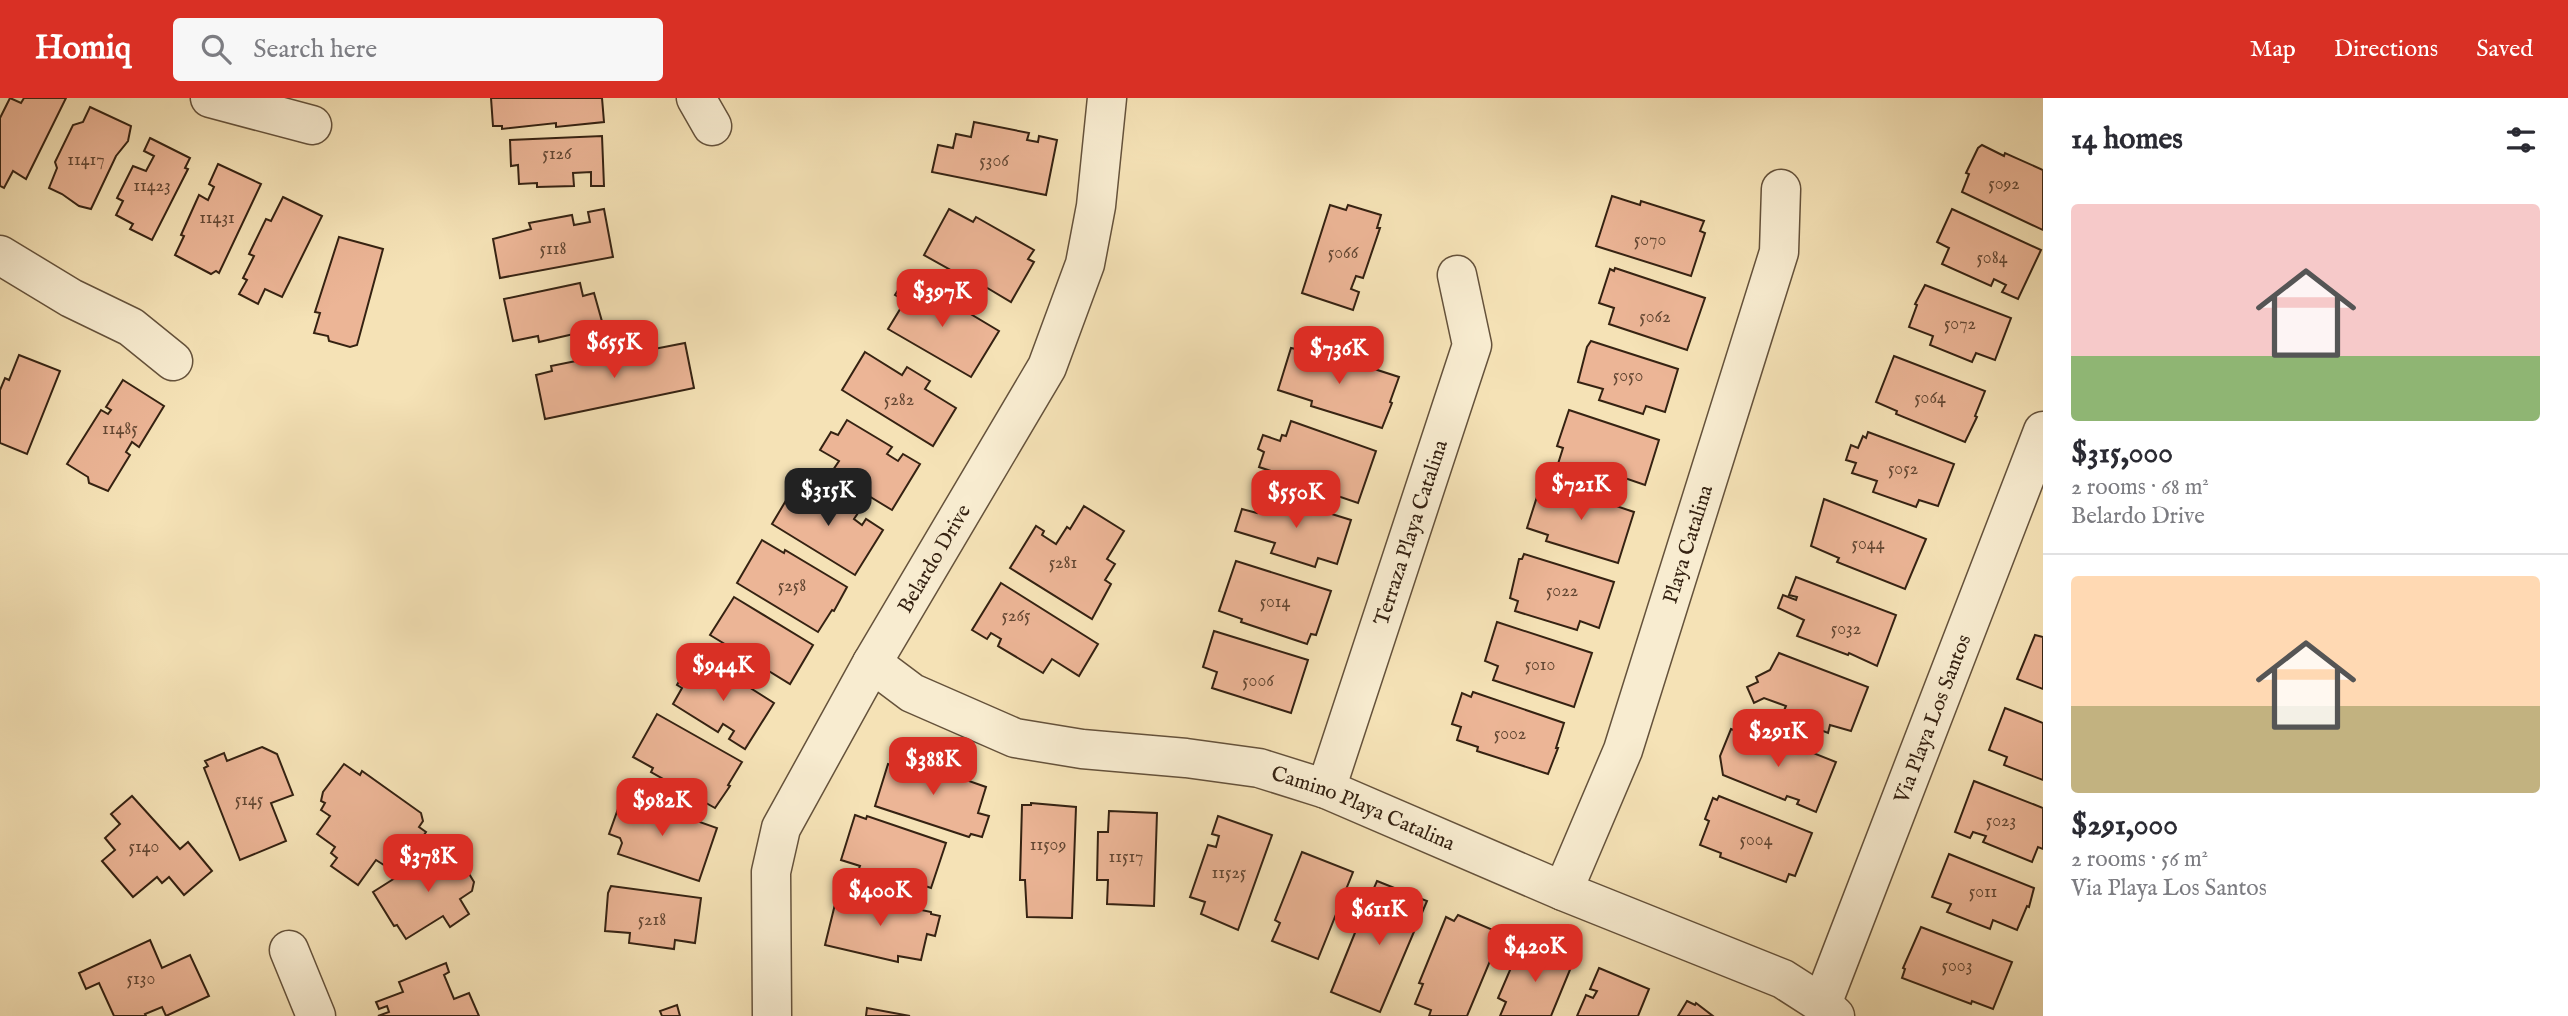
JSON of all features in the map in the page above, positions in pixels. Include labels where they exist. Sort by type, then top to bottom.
[{"type":"street","points":[[210,98],[312,125]]},
{"type":"street","name":"Belardo Drive","points":[[772,1016],[771,872],[781,828],[872,663],[1047,367],[1085,264],[1096,206],[1107,98]]},
{"type":"street","name":"Playa Catalina","points":[[1563,891],[1623,750],[1779,252],[1780,189]]},
{"type":"street","points":[[0,255],[71,298],[131,327],[173,361]]},
{"type":"street","name":"Terraza Playa Catalina","points":[[1326,789],[1472,345],[1457,275]]},
{"type":"street","name":"Via Playa Los Santos","points":[[1829,1010],[2043,431]]},
{"type":"street","name":"Camino Playa Catalina","points":[[872,663],[912,693],[1015,738],[1082,749],[1186,758],[1259,768],[1326,789],[1563,891],[1783,979],[1829,1010]]},
{"type":"street","points":[[289,950],[316,1016]]},
{"type":"building","points":[[10,98],[21,103],[24,98],[66,98],[26,179],[13,171],[4,188],[0,186],[0,118]]},
{"type":"building","points":[[491,98],[602,98],[604,122],[556,127],[556,123],[502,129],[502,126],[493,126]]},
{"type":"building","points":[[90,107],[131,126],[128,141],[116,156],[91,209],[79,206],[49,188],[57,168],[55,162],[73,125],[83,122]]},
{"type":"building","points":[[974,122],[1029,133],[1027,140],[1038,142],[1039,136],[1057,140],[1046,195],[932,172],[938,145],[953,148],[956,134],[971,137]]},
{"type":"building","points":[[602,136],[604,186],[591,186],[591,172],[573,173],[574,186],[537,187],[537,183],[519,184],[518,165],[511,166],[510,140]]},
{"type":"building","points":[[150,138],[190,158],[185,168],[188,169],[152,240],[130,229],[133,224],[116,215],[123,201],[117,198],[133,166],[146,171],[154,156],[144,151]]},
{"type":"building","points":[[1982,145],[2043,170],[2043,230],[1962,192],[1969,174],[1966,173]]},
{"type":"building","points":[[218,164],[261,184],[219,273],[216,271],[211,274],[175,255],[199,195],[208,200],[214,187],[209,184]]},
{"type":"building","points":[[1612,196],[1640,205],[1641,201],[1704,221],[1700,231],[1705,233],[1691,276],[1596,246]]},
{"type":"building","points":[[283,197],[322,216],[282,297],[265,289],[258,304],[239,294],[247,280],[243,278],[254,256],[249,254],[266,219],[271,221]]},
{"type":"building","points":[[1330,205],[1346,210],[1348,205],[1381,215],[1377,228],[1380,228],[1363,278],[1356,276],[1351,289],[1359,292],[1353,310],[1302,293]]},
{"type":"building","points":[[604,209],[613,257],[500,278],[493,239],[531,229],[529,223],[572,215],[574,225],[590,222],[588,212]]},
{"type":"building","points":[[949,209],[973,222],[976,217],[1034,250],[1028,259],[1034,262],[1011,302],[984,286],[979,294],[960,284],[963,277],[924,255]]},
{"type":"building","points":[[1952,209],[2041,250],[2018,299],[2002,292],[2006,285],[1994,279],[1991,286],[1942,264],[1949,248],[1937,242]]},
{"type":"building","points":[[339,237],[383,249],[357,345],[350,347],[329,341],[328,336],[314,333],[320,313],[315,312]]},
{"type":"building","points":[[1615,268],[1705,298],[1687,350],[1609,324],[1614,308],[1599,303],[1610,269],[1614,271]]},
{"type":"building","points":[[904,281],[935,298],[937,294],[999,331],[971,377],[888,329],[905,301],[895,295]]},
{"type":"building","points":[[580,283],[583,296],[594,293],[603,325],[539,342],[538,336],[513,341],[504,299]]},
{"type":"building","points":[[1925,285],[2011,318],[1995,360],[1976,353],[1972,362],[1930,345],[1933,336],[1909,327],[1917,305],[1915,304]]},
{"type":"building","points":[[1591,341],[1678,369],[1665,412],[1646,406],[1643,414],[1599,400],[1603,389],[1578,382]]},
{"type":"building","points":[[685,343],[694,388],[545,419],[536,375],[552,371],[551,366],[596,357],[597,361],[627,355],[630,350],[644,347],[649,350]]},
{"type":"building","points":[[1306,347],[1399,377],[1382,428],[1311,406],[1312,401],[1278,390],[1291,348],[1305,351]]},
{"type":"building","points":[[865,352],[902,375],[907,367],[930,381],[925,389],[956,408],[933,446],[842,390]]},
{"type":"building","points":[[19,355],[60,371],[27,454],[0,443],[0,390],[5,378],[9,380]]},
{"type":"building","points":[[1894,356],[1985,391],[1965,442],[1896,414],[1897,411],[1876,402]]},
{"type":"building","points":[[123,380],[164,406],[139,447],[132,442],[126,452],[130,455],[108,491],[89,483],[88,477],[67,464],[101,410],[108,414],[111,410],[106,407]]},
{"type":"building","points":[[1569,410],[1659,440],[1645,485],[1613,474],[1610,484],[1557,467],[1563,448],[1557,446]]},
{"type":"building","points":[[847,420],[892,447],[887,454],[898,461],[903,454],[920,464],[892,510],[831,473],[839,461],[820,450],[831,432],[838,435]]},
{"type":"building","points":[[1291,421],[1376,451],[1358,503],[1259,467],[1264,452],[1258,449],[1263,435],[1280,441],[1282,435],[1286,436]]},
{"type":"building","points":[[1868,432],[1954,464],[1938,506],[1919,500],[1916,507],[1873,492],[1877,481],[1852,473],[1856,463],[1846,460],[1851,445],[1858,448],[1863,436],[1866,438]]},
{"type":"building","points":[[1542,481],[1634,512],[1618,563],[1546,541],[1548,535],[1527,528]]},
{"type":"building","points":[[812,485],[858,513],[854,519],[862,525],[866,519],[883,530],[855,575],[772,524],[791,492],[804,499]]},
{"type":"building","points":[[1264,493],[1351,520],[1337,564],[1318,558],[1315,567],[1271,553],[1275,543],[1235,531],[1242,509],[1257,513],[1259,500]]},
{"type":"building","points":[[1824,499],[1926,539],[1905,589],[1837,562],[1839,558],[1811,546]]},
{"type":"building","points":[[1084,506],[1124,531],[1107,559],[1115,564],[1105,580],[1111,584],[1092,619],[1010,568],[1036,526],[1044,531],[1042,535],[1056,544],[1067,527],[1070,529]]},
{"type":"building","points":[[762,540],[784,553],[785,550],[847,587],[818,632],[737,583]]},
{"type":"building","points":[[1524,554],[1614,582],[1599,628],[1580,621],[1577,630],[1515,611],[1518,601],[1510,598],[1519,559],[1522,559]]},
{"type":"building","points":[[1236,561],[1331,591],[1316,635],[1311,634],[1307,644],[1241,622],[1242,619],[1219,611]]},
{"type":"building","points":[[1796,577],[1896,615],[1877,666],[1849,653],[1848,655],[1797,636],[1804,620],[1778,608],[1783,595],[1796,600],[1797,597],[1789,595]]},
{"type":"building","points":[[1001,583],[1098,644],[1079,676],[1052,659],[1043,673],[998,646],[1001,639],[991,633],[987,639],[972,630]]},
{"type":"building","points":[[734,597],[813,645],[790,684],[759,665],[755,673],[728,657],[733,649],[710,635]]},
{"type":"building","points":[[1497,622],[1592,653],[1574,707],[1493,680],[1498,666],[1485,661]]},
{"type":"building","points":[[1214,631],[1308,660],[1291,713],[1212,688],[1217,672],[1203,667]]},
{"type":"building","points":[[2035,635],[2043,637],[2043,689],[2017,679]]},
{"type":"building","points":[[1779,653],[1868,687],[1851,731],[1830,725],[1828,733],[1782,715],[1786,706],[1764,698],[1754,703],[1747,687],[1758,682],[1756,677],[1770,670]]},
{"type":"building","points":[[714,665],[774,703],[745,749],[729,739],[734,731],[723,724],[718,732],[673,704],[682,688],[677,685],[688,666],[706,677]]},
{"type":"building","points":[[1473,692],[1564,723],[1548,774],[1477,751],[1478,747],[1457,740],[1461,727],[1452,724],[1462,693],[1471,697]]},
{"type":"building","points":[[2005,708],[2043,723],[2043,780],[2004,765],[2007,757],[1989,750]]},
{"type":"building","points":[[657,714],[742,762],[715,808],[651,772],[653,768],[633,757]]},
{"type":"building","points":[[1731,729],[1741,733],[1738,739],[1763,749],[1768,735],[1836,762],[1816,812],[1797,804],[1799,800],[1787,796],[1785,800],[1723,775],[1720,756]]},
{"type":"building","points":[[262,747],[277,754],[293,795],[271,803],[286,841],[240,860],[204,768],[208,766],[205,761],[224,753],[227,761]]},
{"type":"building","points":[[898,755],[964,776],[963,779],[986,787],[978,813],[989,816],[982,837],[971,834],[969,837],[875,806],[888,764],[894,766]]},
{"type":"building","points":[[344,764],[360,775],[362,771],[421,813],[423,821],[419,827],[426,832],[412,852],[409,850],[405,857],[398,852],[387,867],[376,860],[358,885],[331,866],[337,858],[331,853],[335,847],[317,834],[330,816],[321,810],[325,803],[321,801],[323,792]]},
{"type":"building","points":[[1974,781],[2043,808],[2043,849],[2038,847],[2032,862],[1983,842],[1986,836],[1973,832],[1970,838],[1955,832]]},
{"type":"building","points":[[623,795],[717,828],[699,881],[618,854],[622,843],[620,838],[609,834]]},
{"type":"building","points":[[132,796],[180,849],[188,842],[212,871],[184,895],[169,877],[162,883],[157,877],[133,897],[102,861],[115,850],[105,838],[120,824],[111,814]]},
{"type":"building","points":[[1719,796],[1812,833],[1795,876],[1789,874],[1786,882],[1720,857],[1721,853],[1700,845],[1709,821],[1705,819],[1713,798],[1717,800]]},
{"type":"building","points":[[1031,803],[1076,807],[1072,918],[1027,917],[1025,880],[1020,880],[1022,805]]},
{"type":"building","points":[[1109,811],[1157,813],[1154,906],[1107,904],[1108,880],[1097,880],[1098,832],[1108,832]]},
{"type":"building","points":[[855,815],[866,819],[867,816],[946,843],[931,888],[907,880],[903,892],[856,876],[860,866],[841,860]]},
{"type":"building","points":[[1218,816],[1272,835],[1238,930],[1201,914],[1205,902],[1190,897],[1208,845],[1216,847],[1219,836],[1212,834]]},
{"type":"building","points":[[451,844],[474,882],[472,891],[460,899],[469,914],[450,927],[443,916],[406,939],[397,925],[394,926],[373,892],[403,873],[407,878],[421,869],[418,865]]},
{"type":"building","points":[[1302,852],[1353,872],[1318,959],[1272,941],[1280,923],[1275,920]]},
{"type":"building","points":[[1949,854],[2034,888],[2029,907],[2027,906],[2017,930],[1993,920],[1990,929],[1947,912],[1951,904],[1932,897]]},
{"type":"building","points":[[1377,881],[1427,901],[1380,1012],[1331,992],[1365,908],[1373,912],[1377,899],[1370,897]]},
{"type":"building","points":[[611,886],[701,898],[695,943],[675,940],[674,949],[629,943],[630,933],[605,931]]},
{"type":"building","points":[[838,892],[940,916],[935,936],[927,934],[921,960],[898,956],[898,962],[825,945]]},
{"type":"building","points":[[1458,915],[1500,933],[1498,942],[1467,1016],[1429,1016],[1431,1010],[1415,1004],[1423,984],[1419,983],[1446,917],[1454,921]]},
{"type":"building","points":[[1921,927],[2012,962],[1993,1009],[1972,1001],[1971,1004],[1902,978],[1903,968]]},
{"type":"building","points":[[150,940],[162,968],[190,955],[209,996],[166,1016],[162,1007],[145,1014],[146,1016],[114,1016],[99,983],[86,989],[79,973]]},
{"type":"building","points":[[1529,946],[1574,960],[1551,1016],[1500,1016],[1506,1002],[1498,998],[1516,956],[1524,959]]},
{"type":"building","points":[[446,963],[449,972],[444,975],[454,999],[469,993],[479,1016],[378,1016],[389,1012],[387,1006],[379,1009],[376,1002],[403,992],[399,982]]},
{"type":"building","points":[[1599,968],[1649,989],[1638,1016],[1577,1016],[1586,995],[1593,998],[1597,991],[1590,989]]},
{"type":"building","points":[[1687,1001],[1695,1005],[1696,1003],[1713,1016],[1678,1016]]},
{"type":"building","points":[[677,1005],[680,1016],[662,1016],[660,1011]]},
{"type":"building","points":[[867,1008],[910,1016],[866,1016]]}]
